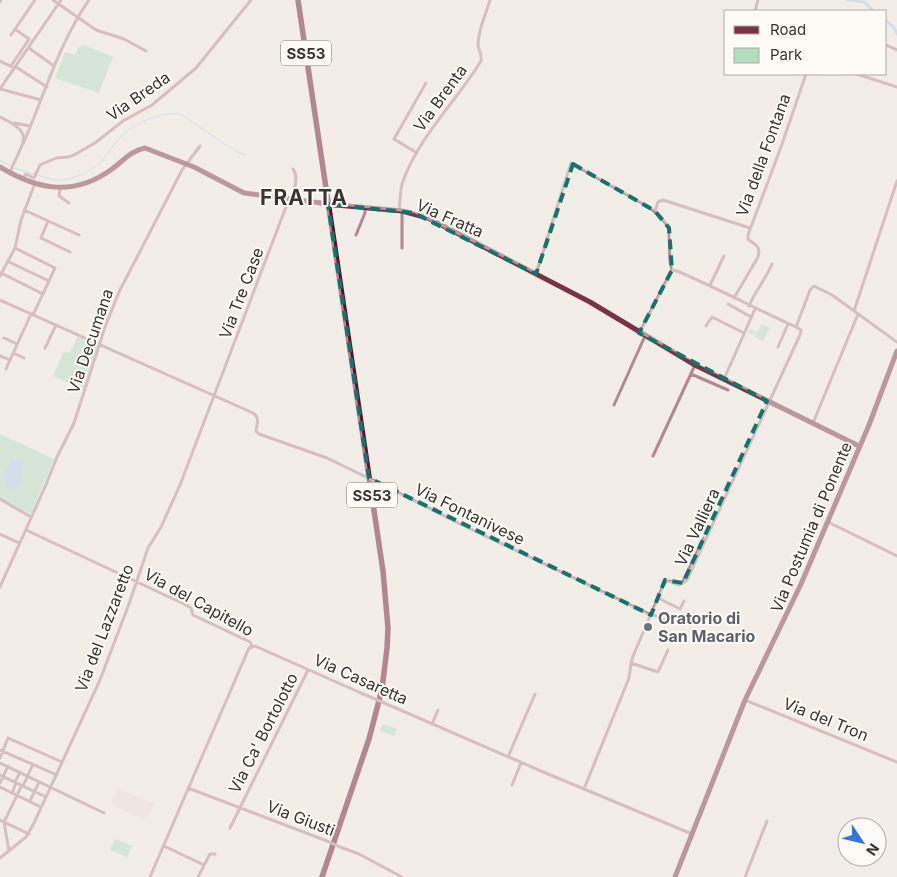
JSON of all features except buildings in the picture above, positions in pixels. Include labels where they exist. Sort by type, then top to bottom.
[{"type":"highway","name":"SS53","points":[[298,0],[384,571],[388,628],[385,673],[375,720],[322,877]]},
{"type":"main road","name":"Via Fratta","points":[[60,189],[96,179],[139,149],[148,149],[187,164],[244,193],[400,211],[428,218],[526,268],[608,313],[695,365],[859,446]]},
{"type":"main road","points":[[0,167],[12,168],[23,179],[35,184],[60,189]]},
{"type":"main road","name":"Via Postumia di Ponente","points":[[675,877],[745,700],[801,584],[881,394],[897,351]]},
{"type":"street","points":[[11,35],[35,0]]},
{"type":"street","points":[[53,0],[60,2],[96,30],[124,39],[146,51]]},
{"type":"street","points":[[12,168],[47,87],[54,66],[77,17],[89,0]]},
{"type":"street","name":"Via Breda","points":[[23,179],[26,175],[33,178],[40,164],[56,158],[70,157],[95,143],[123,121],[152,105],[196,68],[252,0]]},
{"type":"street","name":"Via Brenta","points":[[402,248],[400,211],[402,185],[417,153],[444,111],[482,61],[478,44],[490,0]]},
{"type":"street","points":[[14,67],[60,2]]},
{"type":"street","points":[[15,30],[33,42]]},
{"type":"street","points":[[29,39],[0,89],[41,100]]},
{"type":"street","points":[[29,48],[54,66]]},
{"type":"street","points":[[0,62],[14,67],[47,87]]},
{"type":"street","name":"Via della Fontana","points":[[655,211],[658,202],[663,200],[750,228],[781,148],[806,75]]},
{"type":"street","points":[[870,75],[897,87]]},
{"type":"street","name":"Via Brenta","points":[[417,153],[394,139],[426,83]]},
{"type":"street","points":[[0,117],[29,128]]},
{"type":"street","points":[[11,122],[22,130],[23,144]]},
{"type":"street","points":[[22,130],[29,128]]},
{"type":"street","name":"Via Decumana","points":[[0,586],[74,423],[104,327],[119,292],[187,164],[200,146]]},
{"type":"street","points":[[536,274],[571,163],[655,211],[666,222],[672,270],[639,332]]},
{"type":"street","name":"Via Tre Case","points":[[214,395],[291,199],[296,178],[296,173],[292,169]]},
{"type":"street","points":[[854,311],[897,181]]},
{"type":"street","points":[[35,184],[24,210],[15,248],[1,274],[43,294]]},
{"type":"street","points":[[60,189],[59,196],[70,203]]},
{"type":"street","points":[[356,235],[365,208]]},
{"type":"street","points":[[24,210],[79,235]]},
{"type":"street","points":[[48,220],[41,238],[70,252]]},
{"type":"street","points":[[734,298],[758,257],[760,250],[748,238],[750,228]]},
{"type":"street","points":[[6,369],[55,268],[15,248]]},
{"type":"street","points":[[710,285],[724,256]]},
{"type":"street","points":[[8,262],[49,281]]},
{"type":"street","points":[[749,306],[772,264]]},
{"type":"street","points":[[672,270],[710,285],[755,309],[796,327],[810,290],[814,286],[832,295],[897,342]]},
{"type":"street","name":"Via Fontanivese","points":[[0,300],[253,413],[257,416],[258,421],[256,431],[265,437],[327,458],[458,523],[651,615],[672,623]]},
{"type":"street","points":[[728,304],[751,317]]},
{"type":"street","points":[[724,379],[755,309]]},
{"type":"street","points":[[813,423],[858,314]]},
{"type":"street","points":[[706,326],[712,317],[744,333]]},
{"type":"street","points":[[778,347],[788,324]]},
{"type":"street","points":[[45,348],[56,325]]},
{"type":"street","name":"Via Valliera","points":[[658,598],[666,582],[669,581],[679,585],[683,583],[767,401],[800,335],[801,330],[796,327]]},
{"type":"street","points":[[614,406],[645,336]]},
{"type":"street","points":[[4,338],[17,345]]},
{"type":"street","points":[[13,353],[24,358]]},
{"type":"street","points":[[0,356],[10,360]]},
{"type":"street","points":[[653,456],[695,365]]},
{"type":"street","points":[[691,374],[728,390]]},
{"type":"street","name":"Via del Lazzaretto","points":[[0,858],[28,834],[57,775],[100,680],[148,548],[180,485],[214,395]]},
{"type":"street","points":[[0,500],[31,517]]},
{"type":"street","points":[[827,522],[897,556]]},
{"type":"street","name":"Via del Capitello","points":[[26,530],[184,604],[191,608],[192,616],[245,640],[252,646]]},
{"type":"street","points":[[0,534],[19,543]]},
{"type":"street","points":[[584,789],[630,678],[631,663],[658,598],[680,609],[684,601]]},
{"type":"street","points":[[150,877],[249,648],[252,646]]},
{"type":"street","name":"Via Casaretta","points":[[252,646],[521,763],[692,834]]},
{"type":"street","points":[[631,663],[658,672],[668,650]]},
{"type":"street","name":"Via Ca' Bortolotto","points":[[230,828],[308,670]]},
{"type":"street","points":[[508,757],[535,694]]},
{"type":"street","name":"Via del Tron","points":[[745,700],[897,762]]},
{"type":"street","points":[[432,724],[438,710]]},
{"type":"street","points":[[0,758],[8,738],[62,762]]},
{"type":"street","points":[[2,750],[57,775]]},
{"type":"street","points":[[0,763],[104,813]]},
{"type":"street","points":[[512,785],[521,763]]},
{"type":"street","points":[[9,850],[4,822],[33,764]]},
{"type":"street","points":[[0,783],[1,776],[8,766]]},
{"type":"street","points":[[12,793],[20,772]]},
{"type":"street","points":[[1,776],[46,797]]},
{"type":"street","points":[[30,801],[40,782]]},
{"type":"street","points":[[0,792],[1,788],[41,807]]},
{"type":"street","name":"Via Giusti","points":[[188,788],[340,846],[402,877]]},
{"type":"street","points":[[0,820],[28,834]]},
{"type":"street","points":[[745,877],[767,821]]},
{"type":"street","points":[[164,846],[204,865]]},
{"type":"street","points":[[198,877],[210,854],[215,854]]},
{"type":"highlighted area","points":[[573,164],[655,211],[669,228],[672,270],[639,333],[767,401],[683,583],[665,580],[651,615],[369,478],[328,204],[414,213],[536,274]]},
{"type":"shaded area","points":[[118,788],[154,804],[144,820],[111,804]]},
{"type":"green space","points":[[84,45],[113,57],[99,93],[55,78],[65,52],[75,55],[78,48]]},
{"type":"green space","points":[[762,324],[770,328],[763,341],[755,337],[756,333],[753,335],[748,333],[750,329],[757,332]]},
{"type":"green space","points":[[78,335],[98,346],[83,390],[53,376],[64,351],[70,353]]},
{"type":"green space","points":[[0,434],[54,459],[31,514],[0,498]]},
{"type":"green space","points":[[383,724],[397,729],[394,736],[380,731]]},
{"type":"green space","points":[[115,839],[132,846],[127,857],[110,850]]},
{"type":"water","points":[[12,459],[27,463],[21,467],[22,484],[14,490],[6,487],[3,477]]},
{"type":"waterway","points":[[847,0],[864,2],[873,10]]},
{"type":"waterway","points":[[887,21],[897,34]]},
{"type":"waterway","points":[[14,168],[54,180],[72,178],[101,162],[119,138],[134,126],[168,114],[182,115],[235,151],[246,155]]},
{"type":"waterway","points":[[0,160],[11,166]]},
{"type":"place","name":"Oratorio di San Macario","points":[[648,627]]},
{"type":"district","name":"FRATTA","points":[[304,197]]}]
